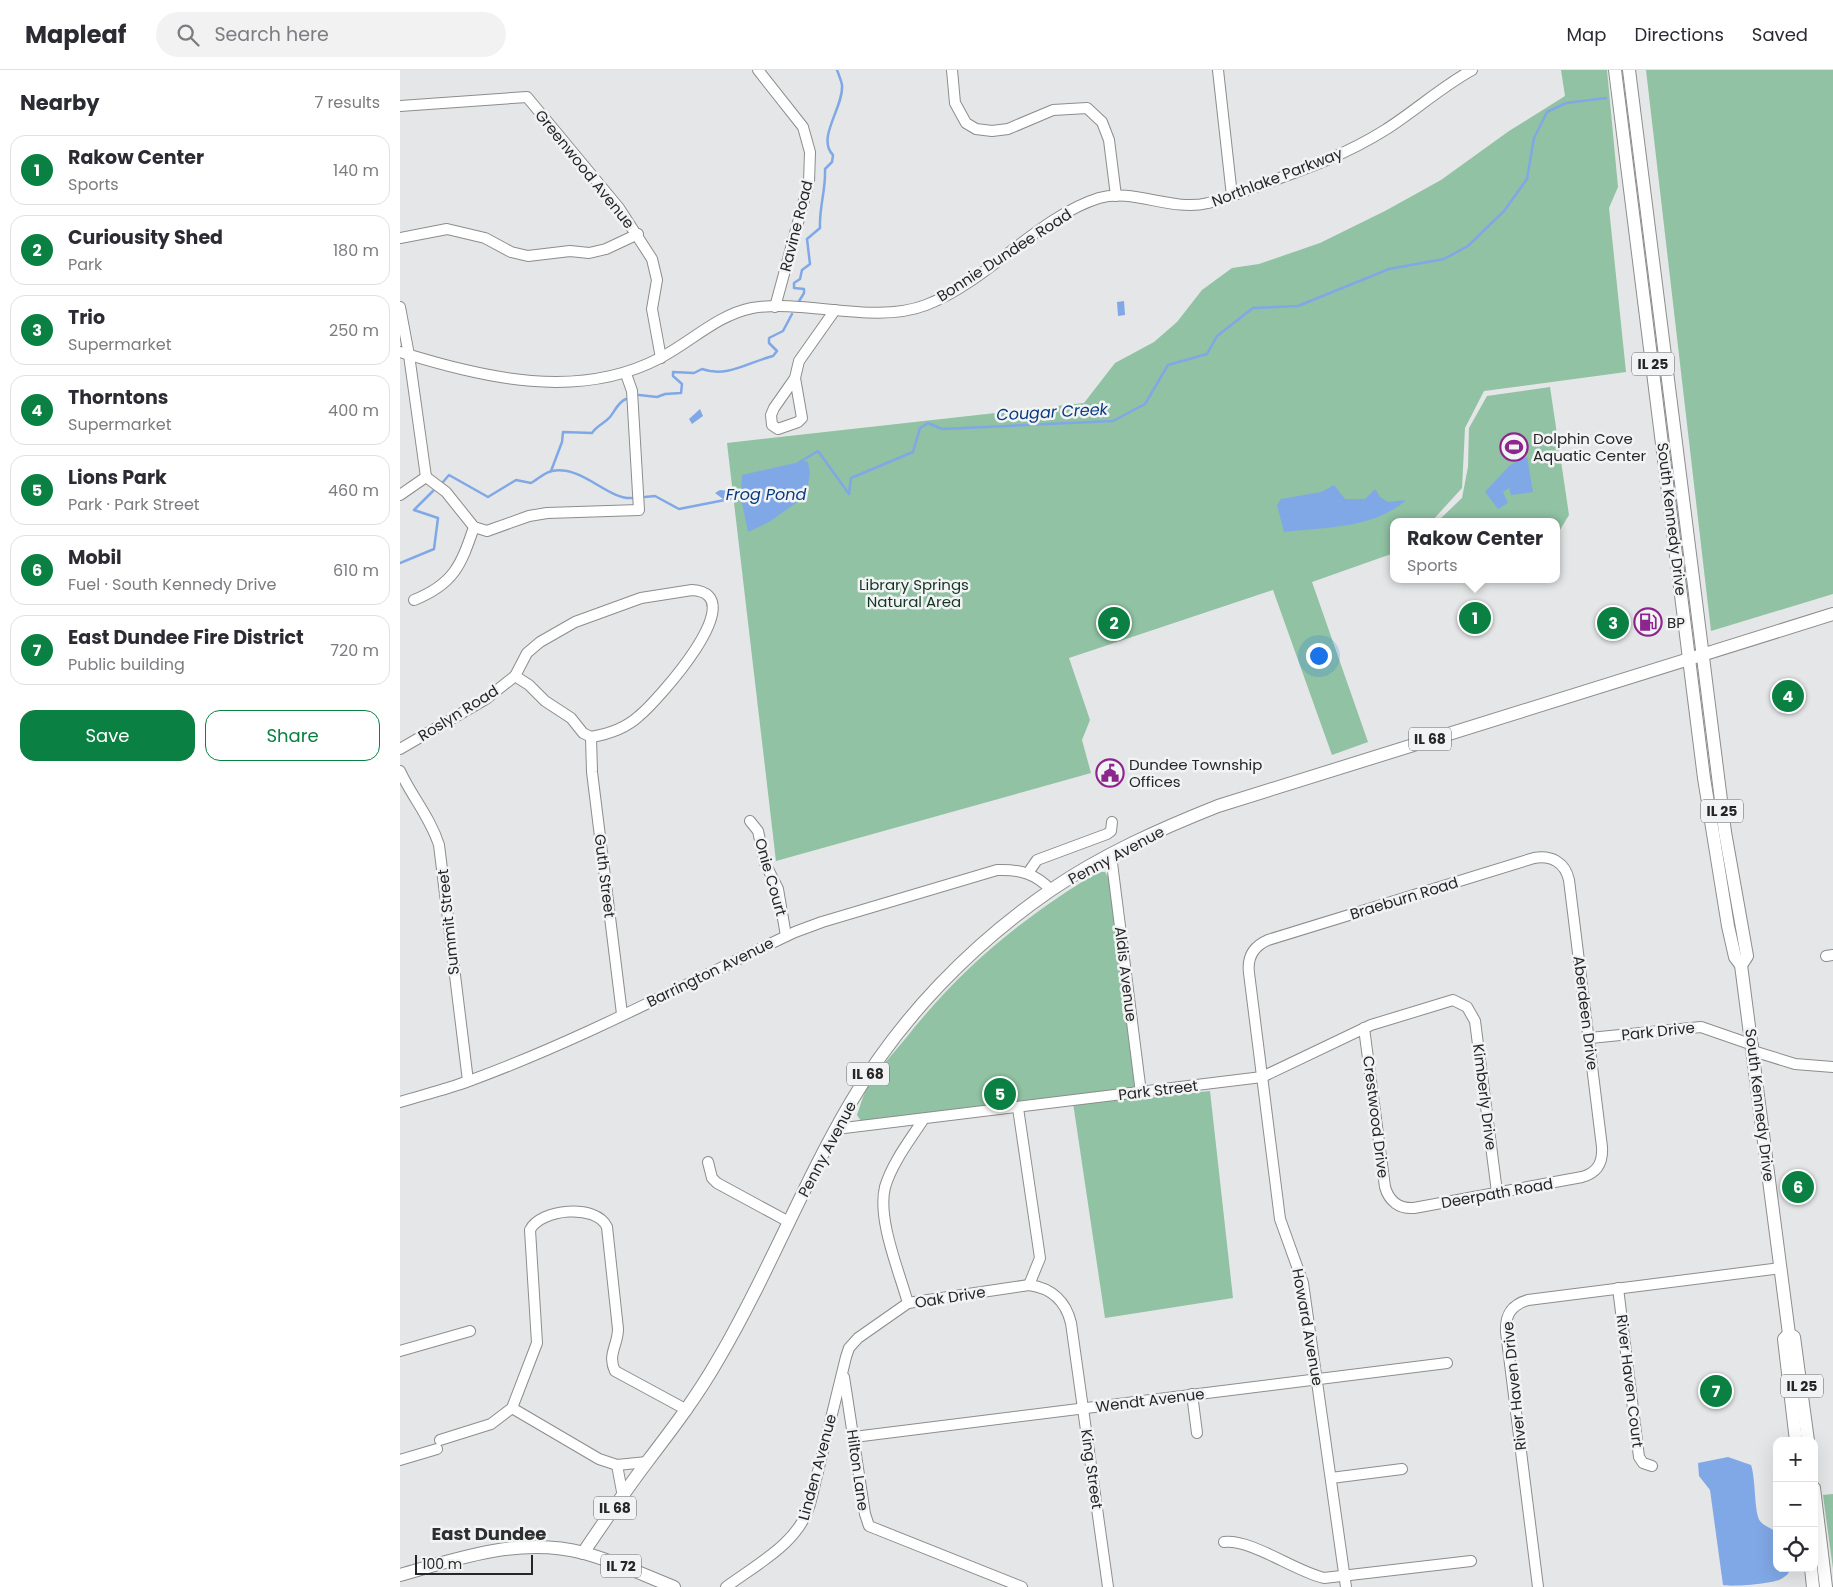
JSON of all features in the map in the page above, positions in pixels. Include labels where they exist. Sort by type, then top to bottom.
[{"type":"main road","name":"South Kennedy Drive","points":[[1615,70],[1704,778],[1718,871],[1735,958],[1741,965],[1789,1334]]},
{"type":"main road","name":"South Kennedy Drive","points":[[1630,70],[1725,832],[1747,956],[1741,965]]},
{"type":"main road","name":"IL 68","points":[[1690,659],[1833,614]]},
{"type":"main road","name":"Penny Avenue","points":[[583,1553],[647,1462],[687,1410],[725,1348],[836,1129],[866,1078],[893,1039],[929,996],[979,948],[1051,890],[1111,855],[1168,826],[1218,806],[1690,659]]},
{"type":"main road","name":"South Kennedy Drive","points":[[1789,1334],[1784,1339],[1796,1437]]},
{"type":"main road","name":"South Kennedy Drive","points":[[1789,1334],[1794,1337],[1807,1437]]},
{"type":"main road","points":[[1818,1521],[1826,1587]]},
{"type":"main road","name":"IL 72","points":[[400,1575],[494,1549],[536,1547],[583,1553],[674,1587]]},
{"type":"main road","points":[[1811,1572],[1813,1587]]},
{"type":"street","name":"Ravine Road","points":[[758,70],[803,127],[808,142],[811,167],[775,307]]},
{"type":"street","points":[[952,70],[955,103],[966,123],[976,129],[992,131],[1008,129],[1038,115],[1069,108],[1087,108],[1102,122],[1111,147],[1116,196]]},
{"type":"street","points":[[1218,70],[1232,196]]},
{"type":"street","name":"Northlake Parkway","points":[[1178,205],[1195,206],[1232,196],[1326,162],[1383,131],[1472,70]]},
{"type":"street","name":"Greenwood Avenue","points":[[400,106],[527,97],[619,208],[638,234],[656,268],[652,309],[661,358]]},
{"type":"street","name":"Bonnie Dundee Road","points":[[405,354],[497,378],[529,381],[588,381],[626,374],[661,358],[726,317],[752,308],[775,307],[893,312],[924,306],[960,288],[1074,209],[1098,198],[1116,196],[1178,205]]},
{"type":"street","points":[[400,238],[447,229],[485,238],[511,252],[528,256],[570,252],[589,253],[606,249],[638,234]]},
{"type":"street","points":[[400,307],[405,354],[426,477],[446,492],[474,527],[487,531],[528,516],[547,513],[639,510],[632,391],[626,374]]},
{"type":"street","points":[[795,378],[802,418],[798,422],[778,429],[772,424],[771,415],[795,378],[799,361],[835,310]]},
{"type":"street","points":[[400,496],[426,477]]},
{"type":"street","points":[[414,600],[429,594],[452,577],[464,557],[474,527]]},
{"type":"street","name":"Roslyn Road","points":[[400,749],[486,699],[515,676],[527,653],[540,642],[575,622],[641,598],[692,590],[701,590],[708,595],[713,604],[712,619],[695,652],[639,716],[617,731],[591,737]]},
{"type":"street","points":[[515,676],[530,685],[545,701],[571,718],[583,733],[591,737]]},
{"type":"street","name":"Guth Street","points":[[591,737],[592,772],[622,1014]]},
{"type":"street","name":"Summit Street","points":[[400,771],[407,786],[428,817],[440,850],[468,1081]]},
{"type":"street","name":"Onie Court","points":[[750,821],[758,831],[765,863],[778,888],[786,936]]},
{"type":"street","points":[[1051,890],[1040,879],[1028,873],[1035,862],[1107,834],[1112,830],[1112,822]]},
{"type":"street","name":"Aldis Avenue","points":[[1111,855],[1141,1093]]},
{"type":"street","name":"Braeburn Road","points":[[1253,951],[1268,940],[1534,858],[1547,857],[1557,861]]},
{"type":"street","name":"Aberdeen Drive","points":[[1557,861],[1564,868],[1569,880],[1590,1038],[1603,1153],[1597,1169]]},
{"type":"street","name":"Barrington Avenue","points":[[400,1102],[468,1081],[622,1014],[786,936],[822,922],[989,872],[1013,870],[1028,873]]},
{"type":"street","name":"Howard Avenue","points":[[1253,951],[1248,969],[1280,1219],[1302,1276],[1332,1478],[1345,1582]]},
{"type":"street","name":"Park Street","points":[[836,1129],[1262,1078],[1364,1028],[1446,1001],[1455,1000],[1465,1005]]},
{"type":"street","name":"Kimberly Drive","points":[[1465,1005],[1472,1012],[1475,1021],[1497,1192]]},
{"type":"street","name":"Park Drive","points":[[1590,1038],[1698,1026],[1716,1030],[1753,1048],[1795,1064],[1833,1067]]},
{"type":"street","name":"Crestwood Drive","points":[[1364,1028],[1385,1187],[1389,1197],[1395,1203]]},
{"type":"street","points":[[1018,1108],[1040,1256],[1039,1264],[1029,1285]]},
{"type":"street","points":[[908,1303],[886,1224],[884,1195],[891,1173],[923,1120]]},
{"type":"street","points":[[708,1162],[712,1178],[717,1183],[789,1222]]},
{"type":"street","name":"Deerpath Road","points":[[1395,1203],[1403,1207],[1414,1208],[1582,1177],[1597,1169]]},
{"type":"street","points":[[400,1460],[491,1424],[512,1408],[537,1343],[530,1230],[540,1220],[570,1211],[594,1214],[603,1221],[607,1228],[618,1330],[617,1340],[611,1356],[614,1369],[627,1379],[687,1410]]},
{"type":"street","name":"River Haven Drive","points":[[1538,1587],[1506,1318],[1515,1306],[1528,1300],[1781,1268]]},
{"type":"street","name":"Oak Drive","points":[[843,1371],[848,1351],[856,1340],[908,1303],[1029,1285]]},
{"type":"street","name":"King Street","points":[[1029,1285],[1056,1296],[1067,1310],[1072,1326],[1108,1587]]},
{"type":"street","name":"River Haven Court","points":[[1618,1288],[1639,1457],[1643,1463],[1652,1466]]},
{"type":"street","points":[[400,1351],[470,1331]]},
{"type":"street","name":"Wendt Avenue","points":[[854,1437],[1447,1363]]},
{"type":"street","name":"Hilton Lane","points":[[843,1371],[866,1520],[870,1527],[1022,1587]]},
{"type":"street","name":"Linden Avenue","points":[[726,1587],[788,1541],[802,1524],[810,1504],[843,1371]]},
{"type":"street","points":[[1192,1394],[1197,1433]]},
{"type":"street","points":[[512,1408],[584,1451],[617,1465],[647,1462]]},
{"type":"street","points":[[617,1465],[623,1497]]},
{"type":"street","points":[[1332,1478],[1402,1469]]},
{"type":"street","points":[[1224,1542],[1240,1542],[1318,1577],[1345,1582],[1471,1561]]},
{"type":"green space","name":"Library Springs Natural Area","points":[[1561,70],[1607,70],[1618,187],[1609,208],[1626,372],[1484,391],[1465,428],[1462,488],[1435,518],[1390,518],[1390,554],[1312,582],[1368,742],[1332,755],[1273,590],[1069,658],[1090,720],[1082,740],[1091,773],[776,861],[727,443],[1084,403],[1115,363],[1154,342],[1177,322],[1202,290],[1232,268],[1259,264],[1320,243],[1385,211],[1441,180],[1509,131],[1565,96]]},
{"type":"green space","points":[[1646,70],[1833,70],[1833,594],[1711,631]]},
{"type":"green space","name":"Dolphin Cove Aquatic Center","points":[[1550,387],[1569,515],[1560,530],[1560,518],[1441,518],[1462,498],[1468,467],[1469,428],[1487,396]]},
{"type":"green space","points":[[1098,872],[1105,872],[1110,880],[1137,1099],[1210,1091],[1233,1298],[1105,1318],[1072,1096],[861,1121],[857,1115],[865,1093],[875,1076],[949,989],[1018,926],[1070,889]]},
{"type":"green space","points":[[1833,1494],[1833,1569],[1823,1495]]},
{"type":"water","points":[[1124,301],[1125,315],[1118,316],[1117,302]]},
{"type":"water","points":[[700,409],[703,416],[692,424],[689,419]]},
{"type":"water","points":[[1527,457],[1533,492],[1511,495],[1509,488],[1503,492],[1508,503],[1498,509],[1485,492],[1510,465]]},
{"type":"water","name":"Frog Pond","points":[[804,461],[808,462],[810,473],[806,496],[769,522],[748,532],[741,498],[723,499],[715,493],[720,490],[741,492],[742,475]]},
{"type":"water","points":[[1334,485],[1345,499],[1365,499],[1375,489],[1380,497],[1388,502],[1406,500],[1379,517],[1364,522],[1284,532],[1277,505],[1281,499],[1321,492]]},
{"type":"water","points":[[1728,1457],[1751,1465],[1758,1517],[1760,1521],[1773,1530],[1773,1572],[1789,1572],[1787,1575],[1776,1581],[1752,1585],[1723,1585],[1710,1490],[1699,1476],[1698,1463]]},
{"type":"waterway","points":[[798,303],[804,293],[804,289],[794,288],[794,283],[800,279],[802,270],[810,264],[807,239],[820,228],[825,169],[832,162],[833,155],[829,148],[828,140],[829,131],[839,103],[842,85],[837,70]]},
{"type":"waterway","name":"Cougar Creek","points":[[798,463],[818,451],[849,494],[851,478],[913,452],[920,428],[928,423],[942,429],[1113,421],[1145,404],[1168,365],[1207,354],[1217,336],[1253,308],[1298,306],[1389,269],[1444,259],[1468,246],[1504,211],[1527,179],[1534,138],[1547,112],[1566,103],[1606,98]]},
{"type":"waterway","points":[[639,395],[657,397],[665,394],[681,393],[682,384],[673,376],[673,372],[694,373],[702,369],[720,372],[773,356],[777,351],[769,343],[769,338],[783,331],[792,314]]},
{"type":"waterway","points":[[551,471],[562,442],[563,432],[592,433],[626,399]]},
{"type":"waterway","points":[[443,482],[449,475],[488,497],[516,480],[531,483],[549,472],[563,471],[584,477],[614,494],[632,498]]},
{"type":"waterway","points":[[400,563],[434,549],[438,518],[414,510],[433,491]]},
{"type":"waterway","name":"Cougar Creek","points":[[645,497],[655,496],[679,509],[730,499]]},
{"type":"place","name":"Dolphin Cove Aquatic Center","points":[[1514,447]]},
{"type":"place","name":"Rakow Center","points":[[1475,618]]},
{"type":"place","name":"BP","points":[[1648,622]]},
{"type":"place","name":"Curiousity Shed","points":[[1114,623]]},
{"type":"place","name":"Trio","points":[[1613,623]]},
{"type":"place","name":"Thorntons","points":[[1788,696]]},
{"type":"place","name":"Dundee Township Offices","points":[[1110,773]]},
{"type":"place","name":"Lions Park","points":[[1000,1094]]},
{"type":"place","name":"Mobil","points":[[1798,1187]]},
{"type":"place","name":"East Dundee Fire District","points":[[1716,1391]]},
{"type":"district","name":"East Dundee","points":[[489,1533]]}]
